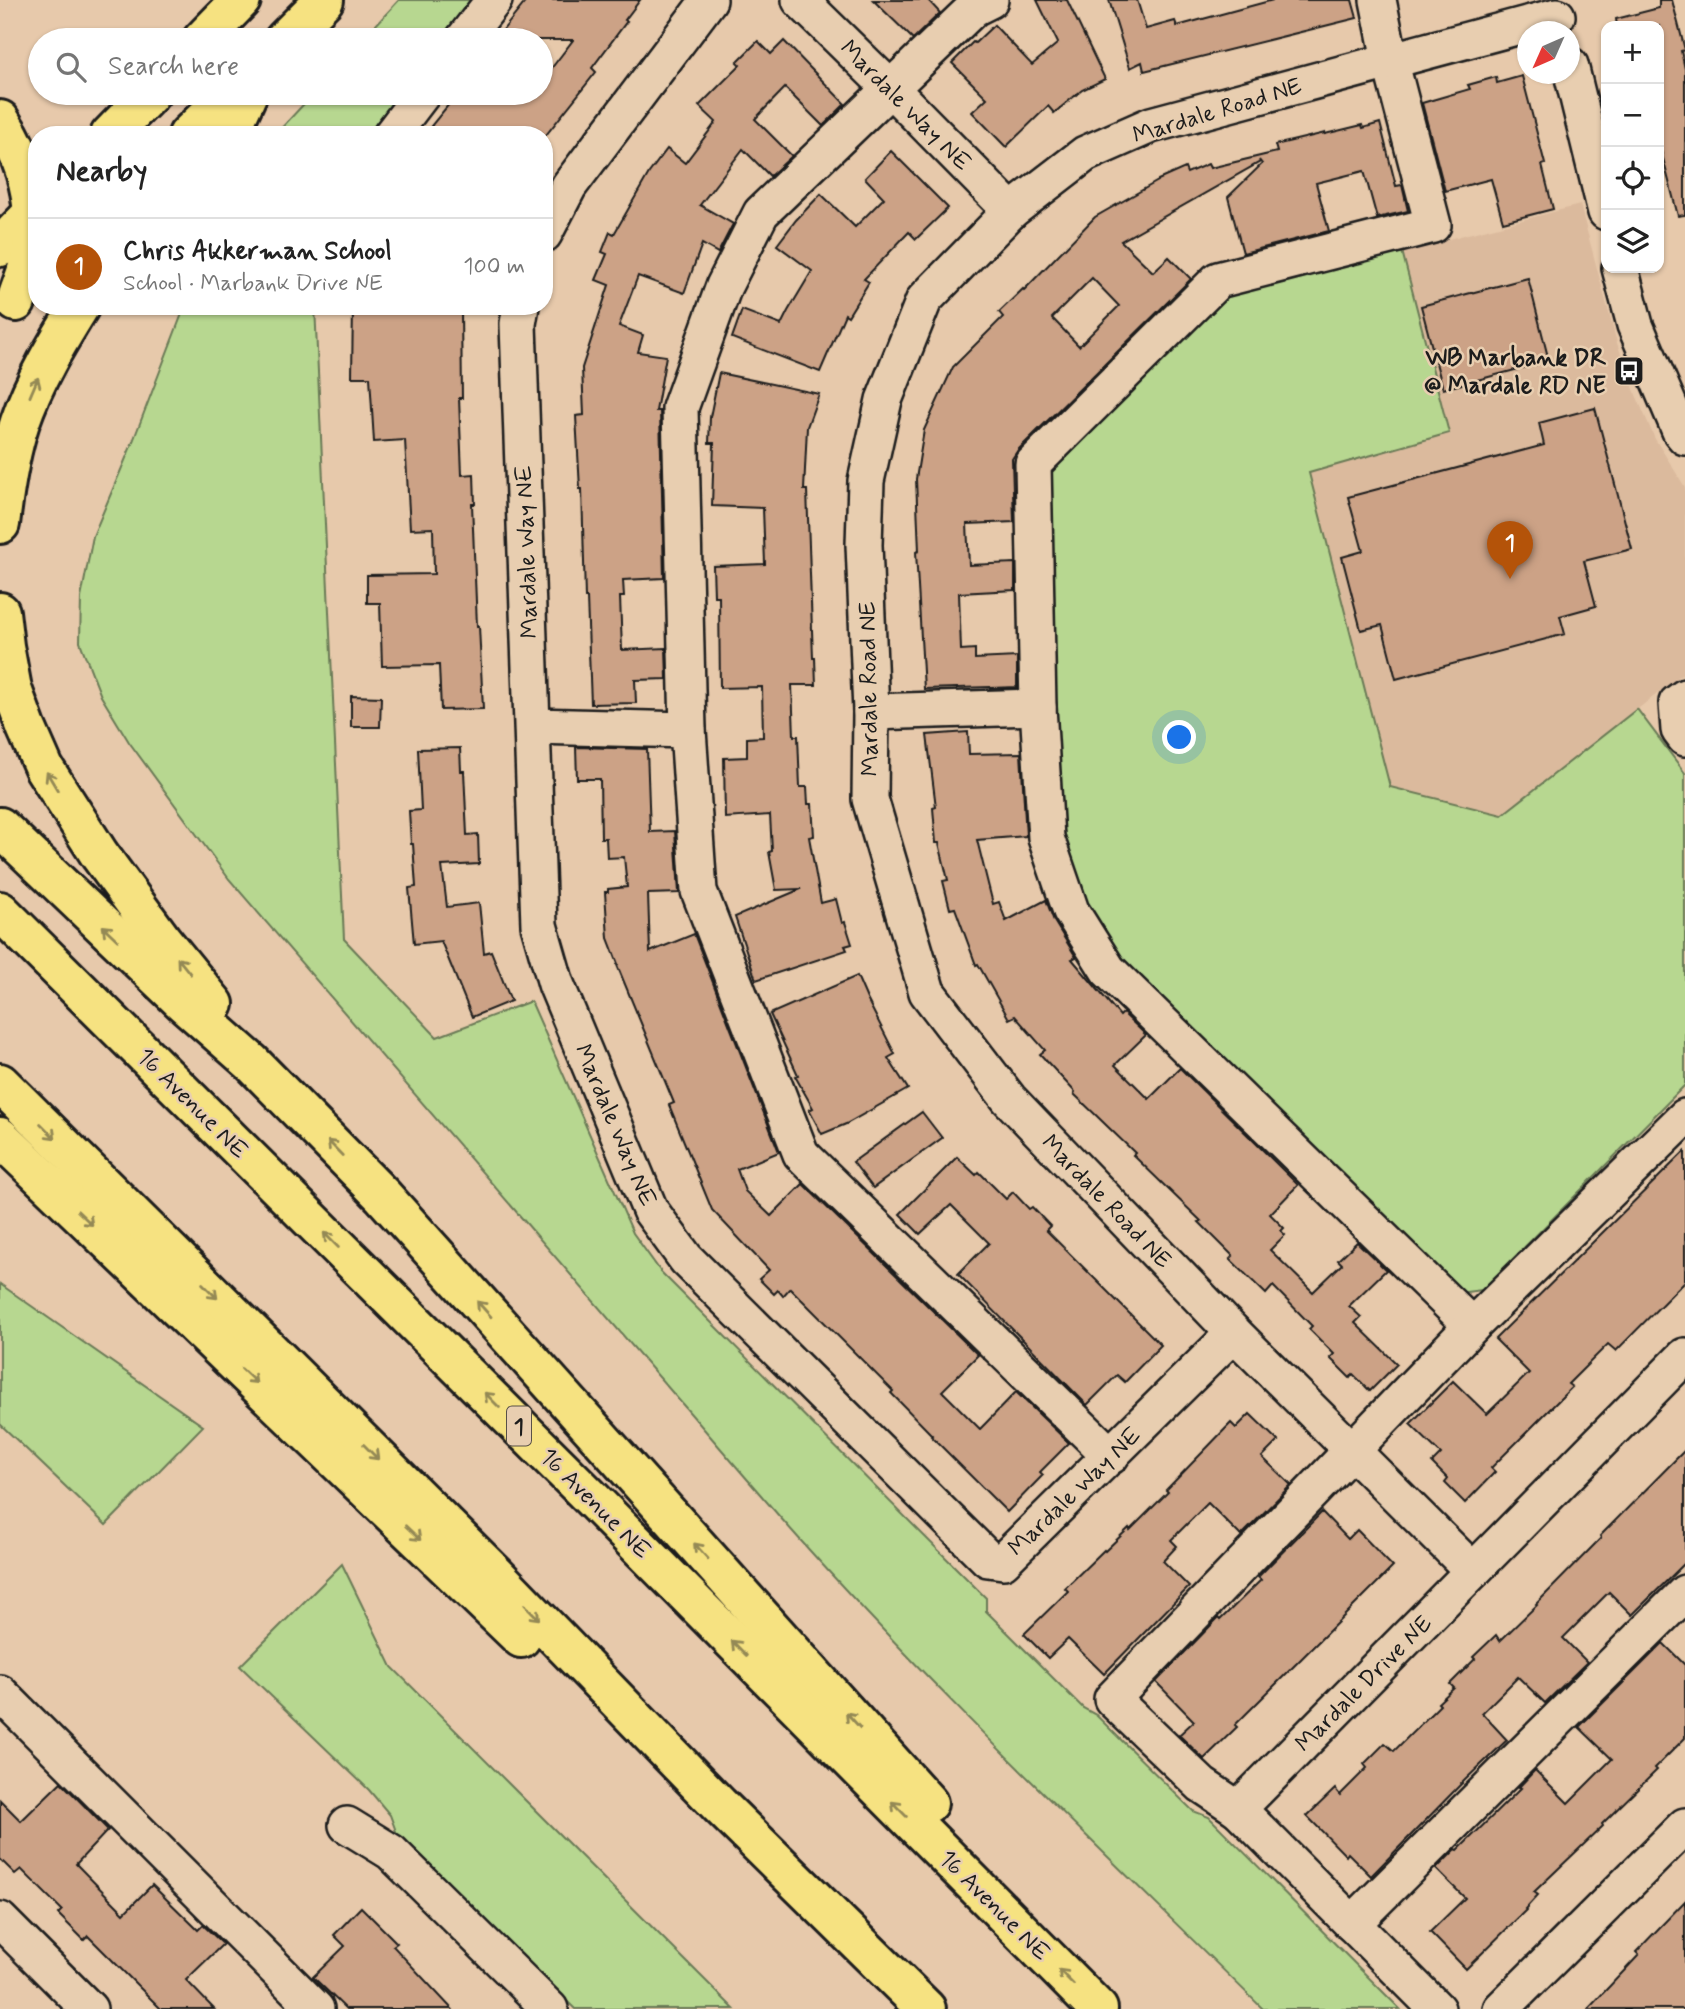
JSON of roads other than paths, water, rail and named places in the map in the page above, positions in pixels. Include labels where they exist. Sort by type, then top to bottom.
[{"type":"main road","points":[[214,28],[241,0]]},
{"type":"main road","points":[[296,28],[324,0]]},
{"type":"main road","points":[[119,126],[139,105]]},
{"type":"main road","points":[[197,126],[219,105]]},
{"type":"main road","points":[[230,126],[242,105]]},
{"type":"main road","points":[[0,120],[20,157],[28,180]]},
{"type":"main road","points":[[0,247],[28,218]]},
{"type":"main road","points":[[18,301],[28,265]]},
{"type":"main road","points":[[0,524],[7,473],[19,424],[37,379],[75,315]]},
{"type":"main road","points":[[0,612],[12,689],[44,768],[99,854],[162,940],[223,1015],[251,1062]]},
{"type":"main road","points":[[0,827],[184,1003],[251,1062],[383,1196],[973,1853],[1034,1945]]},
{"type":"main road","name":"16 Avenue NE","points":[[0,911],[595,1502],[1098,2009]]},
{"type":"main road","points":[[2,1085],[496,1575],[719,1805],[926,2009]]},
{"type":"main road","points":[[0,1138],[636,1748],[719,1805]]},
{"type":"street","points":[[472,28],[494,0]]},
{"type":"street","points":[[553,217],[569,186],[709,0]]},
{"type":"street","name":"Mardale Way NE","points":[[800,0],[1011,211]]},
{"type":"street","points":[[990,0],[974,8],[761,213],[724,286],[680,408],[688,730],[699,891],[801,1154],[1111,1456]]},
{"type":"street","points":[[1378,0],[1390,60],[1433,225],[1218,280],[1033,464],[1038,706],[1046,838],[1071,911],[1108,970],[1472,1326]]},
{"type":"street","name":"Mardale Road NE","points":[[1473,1571],[1234,1333],[1009,1099],[926,992],[870,799],[864,545],[866,481],[884,400],[924,300],[1011,211],[1085,154],[1150,125],[1557,16]]},
{"type":"street","points":[[1575,84],[1606,210]]},
{"type":"street","points":[[398,126],[414,105]]},
{"type":"street","points":[[1621,273],[1634,325],[1685,437]]},
{"type":"street","name":"Mardale Way NE","points":[[520,315],[539,925],[556,984],[650,1210],[686,1259],[988,1559],[1003,1561],[1234,1333]]},
{"type":"street","points":[[1685,697],[1677,703],[1679,730],[1685,738]]},
{"type":"street","points":[[870,712],[1038,706]]},
{"type":"street","points":[[533,726],[688,730]]},
{"type":"street","points":[[1437,2009],[1238,1809],[1202,1785],[1112,1699],[1472,1326],[1685,1117]]},
{"type":"street","name":"Mardale Drive NE","points":[[1238,1809],[1685,1356]]},
{"type":"street","points":[[1352,1924],[1685,1593]]},
{"type":"street","points":[[0,1693],[316,2009]]},
{"type":"street","points":[[347,1825],[391,1852],[550,2009]]},
{"type":"street","points":[[1501,2009],[1685,1826]]},
{"type":"street","points":[[0,1920],[89,2009]]},
{"type":"place","name":"WB Marbank DR @ Mardale RD NE","points":[[1629,371]]},
{"type":"place","name":"Chris Akkerman School","points":[[1510,579]]}]
